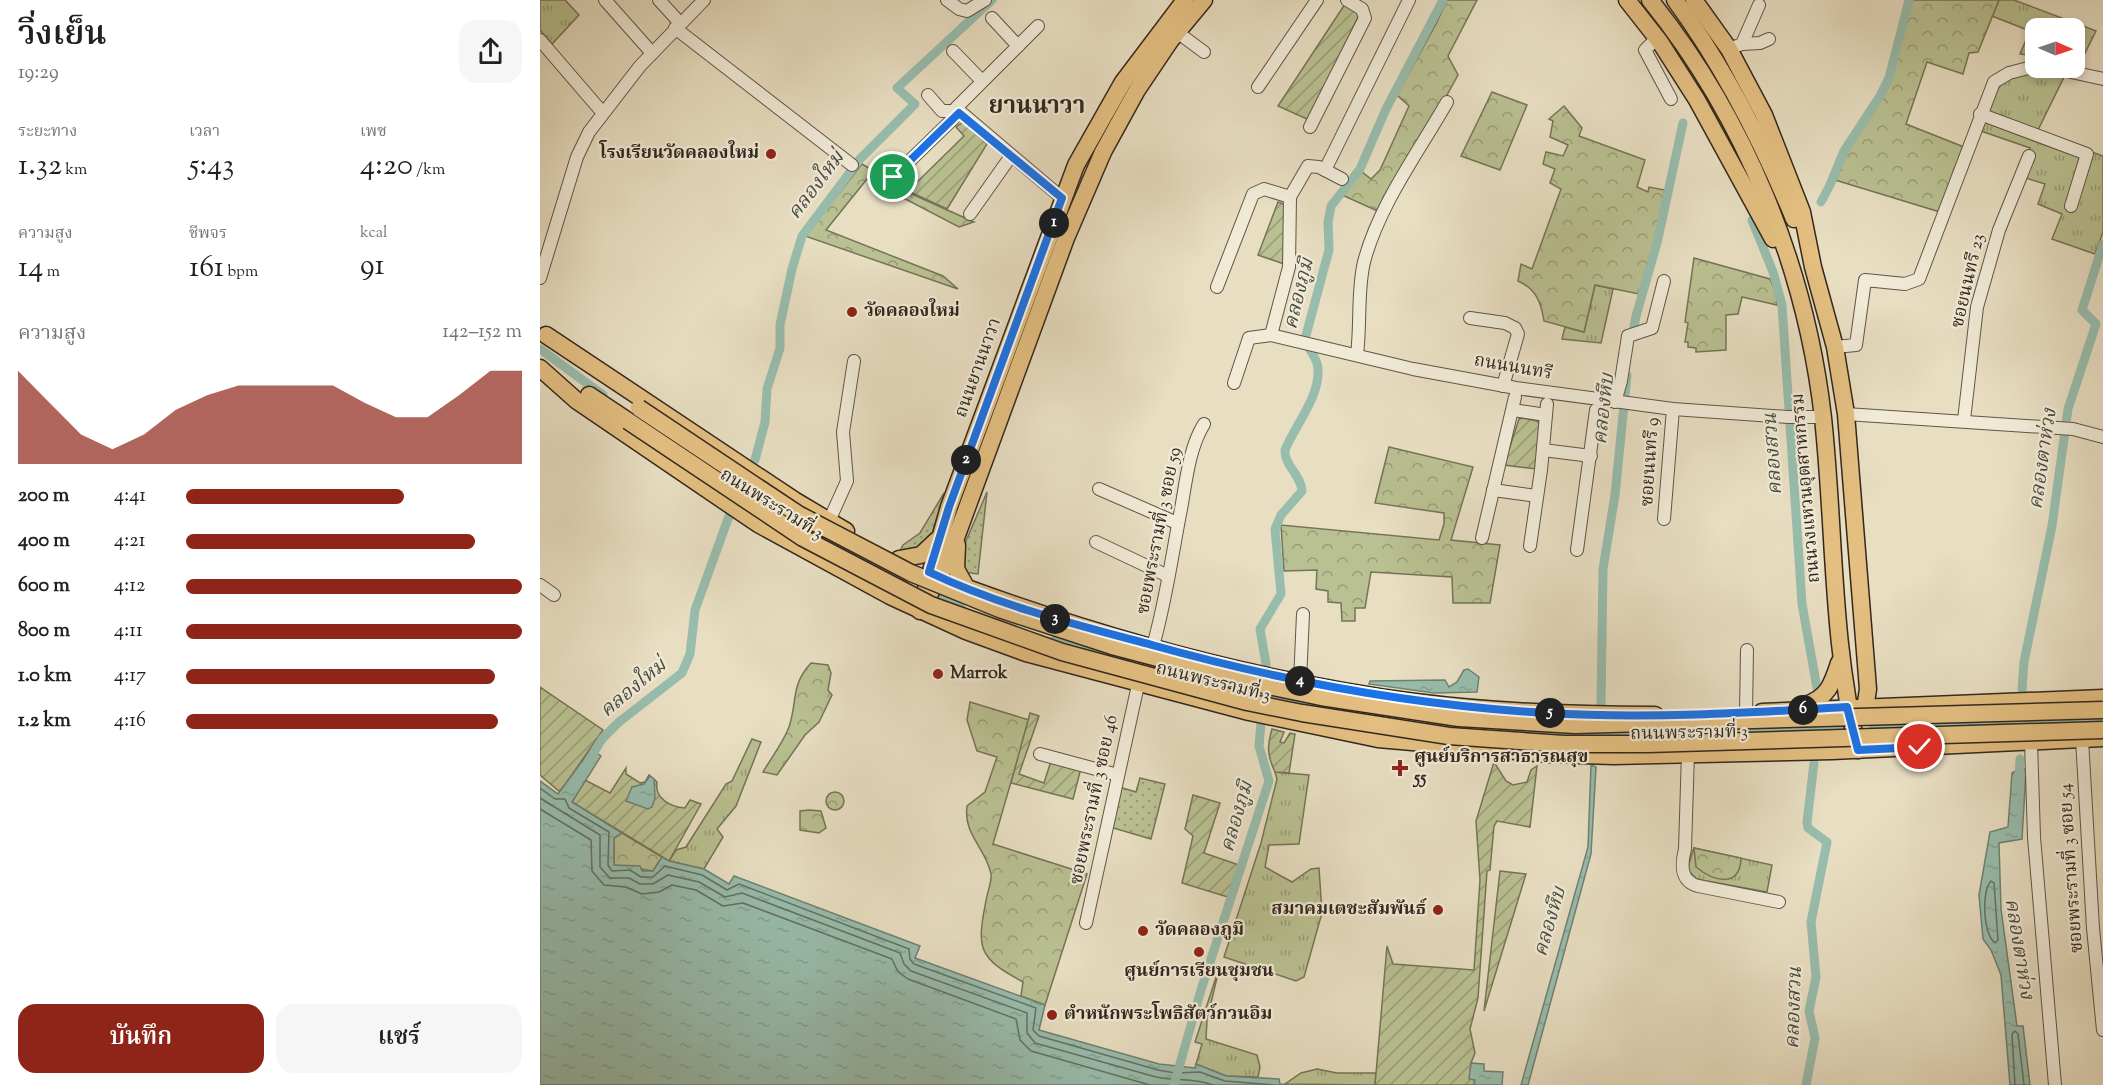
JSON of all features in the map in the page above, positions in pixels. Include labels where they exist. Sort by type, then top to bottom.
[{"type":"main road","name":"ถนนยานนาวา","points":[[948,536],[1013,332],[1076,165],[1114,97],[1185,0]]},
{"type":"main road","name":"ถนนยานนาวา","points":[[928,590],[1077,210],[1110,137],[1137,90],[1177,32],[1204,0]]},
{"type":"main road","name":"ถนนวงแหวนอุตสาหกรรม","points":[[1627,0],[1657,38],[1697,100],[1734,164],[1756,211],[1790,268]]},
{"type":"main road","name":"ถนนวงแหวนอุตสาหกรรม","points":[[1650,0],[1695,63],[1749,157],[1790,268],[1815,369],[1823,417],[1840,659],[1847,707],[1858,750]]},
{"type":"main road","points":[[1675,0],[1745,111],[1764,147],[1813,267]]},
{"type":"main road","points":[[1694,0],[1735,46],[1785,166],[1802,212],[1813,267],[1835,347],[1846,414],[1866,668],[1866,706],[1858,750]]},
{"type":"main road","points":[[1013,332],[1015,341],[1024,338],[1043,285],[1050,283]]},
{"type":"main road","name":"ถนนพระรามที่ 3","points":[[543,333],[633,415],[803,538],[932,605],[1062,652],[1302,713],[1449,736],[1564,744],[1648,744],[2103,730]]},
{"type":"main road","name":"ถนนพระรามที่ 3","points":[[543,333],[829,521],[899,559],[928,590],[981,636],[1059,650],[1138,685],[1257,714],[1378,739],[1614,756],[1685,737],[1746,712],[1866,706],[1896,705],[1920,726],[2031,742],[2103,738]]},
{"type":"main road","name":"ถนนพระรามที่ 3","points":[[540,368],[633,415],[798,514],[911,573],[1002,610],[1112,646],[1245,681],[1321,697],[1459,718],[1575,725],[2103,710]]},
{"type":"main road","name":"ถนนพระรามที่ 3","points":[[540,368],[577,401],[758,524],[844,573],[928,590],[966,588],[1075,626],[1262,673],[1381,697],[1547,713],[1685,737],[1858,750],[1920,726],[2103,698]]},
{"type":"main road","points":[[899,559],[921,555],[948,536],[956,569],[966,588]]},
{"type":"main road","points":[[844,573],[862,561],[861,540]]},
{"type":"main road","points":[[1059,650],[1065,631],[1075,626]]},
{"type":"main road","points":[[1791,710],[1823,698],[1830,689],[1840,659]]},
{"type":"main road","points":[[1866,668],[1877,687],[1896,705]]},
{"type":"street","points":[[605,0],[652,53]]},
{"type":"street","points":[[659,0],[678,26],[852,165]]},
{"type":"street","points":[[540,278],[577,156],[602,112],[652,53],[704,0]]},
{"type":"street","points":[[947,0],[959,9],[967,11],[985,0]]},
{"type":"street","points":[[1258,87],[1317,0]]},
{"type":"street","points":[[1310,127],[1365,18],[1362,9],[1347,0]]},
{"type":"street","points":[[1325,170],[1409,0]]},
{"type":"street","points":[[1735,46],[1758,5]]},
{"type":"street","points":[[992,18],[1018,46]]},
{"type":"street","points":[[893,177],[958,112],[958,105],[1038,26]]},
{"type":"street","points":[[1177,32],[1204,52]]},
{"type":"street","points":[[1657,38],[1645,50],[1671,99]]},
{"type":"street","points":[[1735,46],[1760,43],[1769,39]]},
{"type":"street","points":[[540,40],[602,112]]},
{"type":"street","points":[[954,51],[982,81]]},
{"type":"street","points":[[1835,347],[1856,345],[1864,280],[1905,284],[1919,279],[1994,82],[2009,73],[2025,69]]},
{"type":"street","points":[[2085,75],[2103,79]]},
{"type":"street","points":[[928,95],[942,111],[958,112],[1062,198]]},
{"type":"street","points":[[1357,354],[1363,265],[1371,239],[1401,178],[1447,102]]},
{"type":"street","points":[[1980,114],[2087,154],[2071,206]]},
{"type":"street","points":[[970,214],[1011,156]]},
{"type":"street","name":"ซอยนนทรี 23","points":[[1964,420],[1977,307],[1999,230],[2029,156]]},
{"type":"street","points":[[1234,383],[1249,338],[1271,335],[1289,267],[1290,197],[1308,166],[1325,170],[1342,179]]},
{"type":"street","points":[[1217,286],[1253,194],[1264,189],[1290,197]]},
{"type":"street","points":[[1621,403],[1626,342],[1634,333],[1652,328],[1664,281]]},
{"type":"street","points":[[1470,318],[1515,327],[1518,334],[1503,386]]},
{"type":"street","name":"ถนนนนทรี","points":[[1271,335],[1413,369],[1533,391],[1673,409],[1823,417]]},
{"type":"street","points":[[829,521],[847,481],[843,432],[854,361]]},
{"type":"street","points":[[1482,538],[1493,490],[1530,408],[1533,391]]},
{"type":"street","points":[[1530,408],[1543,450],[1530,546]]},
{"type":"street","name":"ซอยนนทรี 9","points":[[1664,519],[1673,409]]},
{"type":"street","points":[[1577,550],[1596,410]]},
{"type":"street","points":[[1846,414],[1964,420],[2068,429],[2103,437]]},
{"type":"street","name":"ซอยพระรามที่ 3 ซอย 59","points":[[1153,646],[1163,612],[1177,523],[1190,463],[1204,424]]},
{"type":"street","points":[[1543,450],[1591,456]]},
{"type":"street","points":[[1099,489],[1177,523]]},
{"type":"street","points":[[1493,490],[1538,496]]},
{"type":"street","points":[[1096,542],[1168,576]]},
{"type":"street","points":[[540,585],[554,595]]},
{"type":"street","points":[[1300,681],[1303,614]]},
{"type":"street","points":[[1746,712],[1747,650]]},
{"type":"street","name":"ซอยพระรามที่ 3 ซอย 46","points":[[1086,922],[1138,685]]},
{"type":"street","points":[[1685,737],[1685,849],[1682,863],[1684,877],[1688,883],[1698,886],[1779,902]]},
{"type":"street","name":"ซอยพระรามที่ 3 ซอย 54","points":[[2082,739],[2093,928],[2103,1030]]},
{"type":"street","points":[[2031,742],[2034,837],[2055,1085]]},
{"type":"street","points":[[1040,754],[1118,775]]},
{"type":"green space","points":[[540,0],[565,0],[579,15],[552,44],[540,30]]},
{"type":"green space","points":[[1447,0],[1477,0],[1448,56],[1458,75],[1382,213],[1342,195],[1362,172],[1371,179],[1380,170],[1409,106],[1397,95]]},
{"type":"green space","points":[[1912,0],[1999,0],[1978,52],[1969,53],[1963,74],[1927,62],[1906,124],[1964,147],[1940,212],[1835,180],[1844,156],[1889,83]]},
{"type":"green space","points":[[1999,0],[2014,0],[2062,18],[2025,18],[2025,29],[1992,16]]},
{"type":"green space","points":[[1345,4],[1360,13],[1309,120],[1278,106]]},
{"type":"green space","points":[[2085,27],[2096,31],[2085,53]]},
{"type":"green space","points":[[2025,42],[2025,55],[2020,54]]},
{"type":"green space","points":[[2025,75],[2025,78],[2064,78],[2037,132],[2103,156],[2103,232],[2095,254],[2052,239],[2062,214],[2038,204],[2045,184],[2016,175],[2030,148],[1981,131],[1997,90],[2011,78]]},
{"type":"green space","points":[[1492,92],[1527,105],[1500,170],[1461,156]]},
{"type":"green space","points":[[1564,106],[1582,128],[1579,136],[1645,160],[1637,187],[1648,192],[1649,187],[1665,190],[1655,240],[1639,294],[1595,285],[1584,332],[1544,321],[1537,297],[1518,281],[1521,264],[1532,269],[1561,189],[1550,183],[1555,169],[1543,164],[1546,152],[1563,156],[1568,145],[1550,137],[1553,121],[1549,119]]},
{"type":"green space","points":[[963,122],[987,144],[947,209],[908,191],[964,136],[956,127]]},
{"type":"green space","points":[[862,164],[914,195],[974,222],[959,227],[867,179],[826,230],[943,276],[958,289],[805,236]]},
{"type":"green space","points":[[1278,202],[1286,205],[1284,264],[1258,255]]},
{"type":"green space","points":[[1694,258],[1770,279],[1777,296],[1777,305],[1742,297],[1738,314],[1726,315],[1726,350],[1696,352],[1696,348],[1688,347],[1688,342],[1685,342],[1688,323],[1685,322]]},
{"type":"green space","points":[[1595,285],[1613,289],[1601,343],[1562,339],[1565,327],[1584,332]]},
{"type":"green space","points":[[1519,419],[1537,421],[1540,425],[1537,469],[1504,465]]},
{"type":"green space","points":[[1389,447],[1473,467],[1451,540],[1500,545],[1490,603],[1453,603],[1452,577],[1371,572],[1365,608],[1355,608],[1355,621],[1342,621],[1341,603],[1328,602],[1328,591],[1316,589],[1317,570],[1284,571],[1281,525],[1439,540],[1444,524],[1444,513],[1375,503]]},
{"type":"green space","points":[[987,492],[978,574],[963,572],[963,548]]},
{"type":"green space","points":[[944,493],[932,534],[924,547],[900,551],[903,545],[920,533]]},
{"type":"green space","points":[[811,663],[828,665],[831,673],[828,690],[832,695],[819,722],[805,735],[777,775],[763,772],[789,727],[797,686],[804,671]]},
{"type":"green space","points":[[540,687],[603,730],[560,792],[540,775]]},
{"type":"green space","points":[[970,702],[1029,720],[993,844],[1087,874],[1045,1005],[1021,996],[1023,982],[997,966],[984,951],[981,931],[991,874],[985,856],[968,825],[967,806],[985,792],[997,757],[977,751],[967,720]]},
{"type":"green space","points":[[1030,713],[1039,716],[1019,774],[1044,783],[1051,761],[1081,768],[1073,799],[1011,783]]},
{"type":"green space","points":[[1272,729],[1284,732],[1280,742],[1284,743],[1290,733],[1295,734],[1289,773],[1275,772],[1272,766],[1269,741]]},
{"type":"green space","points":[[752,739],[761,742],[736,806],[717,829],[723,837],[704,869],[669,861],[676,850],[686,847],[726,784],[732,781]]},
{"type":"green space","points":[[1494,762],[1506,781],[1513,785],[1527,782],[1531,770],[1537,766],[1530,827],[1497,821],[1494,826],[1490,870],[1487,871],[1478,998],[1470,1029],[1475,1053],[1471,1063],[1470,1079],[1475,1080],[1474,1085],[1375,1085],[1387,946],[1393,964],[1474,970],[1480,880],[1476,821]]},
{"type":"green space","points":[[626,768],[626,774],[640,783],[645,782],[649,775],[657,782],[658,793],[669,804],[685,808],[690,800],[701,804],[669,861],[572,802],[585,780],[610,793]]},
{"type":"green space","points":[[1275,772],[1309,775],[1299,844],[1269,845],[1265,867],[1292,882],[1311,869],[1319,868],[1322,913],[1304,977],[1296,981],[1224,957],[1261,843],[1277,779]]},
{"type":"green space","points":[[1140,778],[1165,784],[1151,839],[1110,827],[1119,787],[1136,792]]},
{"type":"green space","points":[[831,792],[839,792],[844,797],[842,808],[831,810],[826,805],[826,797]]},
{"type":"green space","points":[[1193,795],[1220,803],[1204,853],[1239,865],[1228,897],[1182,883],[1193,836],[1185,829]]},
{"type":"green space","points":[[800,811],[821,811],[826,828],[819,833],[800,830]]},
{"type":"green space","points":[[622,833],[662,857],[653,871],[614,865],[614,838]]},
{"type":"green space","points":[[1694,848],[1772,865],[1767,892],[1696,879],[1687,869]]},
{"type":"green space","points":[[1694,848],[1741,858],[1736,874],[1724,879],[1703,872],[1696,867]]},
{"type":"green space","points":[[1500,871],[1526,874],[1484,1011]]},
{"type":"green space","points":[[1220,965],[1207,1020],[1206,1039],[1257,1055],[1260,1067],[1258,1077],[1226,1076],[1196,1064],[1202,1044],[1195,1042]]},
{"type":"green space","points":[[1317,1069],[1337,1073],[1376,1073],[1375,1085],[1285,1084],[1301,1073]]},
{"type":"water","points":[[1468,669],[1479,677],[1477,692],[1434,693],[1369,684],[1370,681],[1445,680],[1449,687],[1457,682],[1464,670]]},
{"type":"water","points":[[591,749],[601,756],[572,802],[622,833],[614,838],[614,865],[640,866],[642,871],[653,871],[662,857],[669,861],[704,869],[729,884],[734,876],[920,946],[915,958],[1045,1005],[1039,1030],[1159,1064],[1195,1068],[1196,1064],[1226,1076],[1279,1079],[1280,1084],[1289,1085],[540,1085],[540,781],[558,794]]},
{"type":"water","points":[[1591,765],[1596,767],[1591,854],[1528,1085],[1521,1085],[1588,847]]},
{"type":"water","points":[[2022,767],[2026,771],[2022,839],[1999,843],[2001,909],[2017,1026],[2023,1026],[2030,1085],[2010,1085],[2001,975],[1991,950],[1983,939],[1979,895],[1990,832],[2008,827],[2012,773]]},
{"type":"water","points":[[650,776],[654,779],[655,798],[652,807],[648,809],[626,801],[632,787],[644,784]]},
{"type":"water","points":[[1471,1063],[1484,1064],[1484,1071],[1503,1072],[1502,1085],[1474,1085],[1475,1080],[1469,1079]]},
{"type":"waterway","name":"คลองใหม่","points":[[755,460],[765,422],[767,389],[780,348],[780,325],[802,236],[860,159],[915,104],[897,88],[992,0]]},
{"type":"waterway","name":"คลองภูมิ","points":[[1265,679],[1266,664],[1260,629],[1281,594],[1275,529],[1281,515],[1302,491],[1299,480],[1287,460],[1285,450],[1311,400],[1318,379],[1316,361],[1305,339],[1329,250],[1328,222],[1331,206],[1360,169],[1386,109],[1443,0]]},
{"type":"waterway","points":[[1821,202],[1844,151],[1889,78],[1909,0]]},
{"type":"waterway","name":"คลองหีบ","points":[[1632,337],[1657,243],[1683,123]]},
{"type":"waterway","name":"คลองสวน","points":[[1752,220],[1773,272],[1782,305],[1802,604],[1817,688]]},
{"type":"waterway","name":"คลองตาห่วง","points":[[2022,690],[2024,662],[2052,526],[2068,409],[2096,324],[2082,310],[2103,244]]},
{"type":"waterway","points":[[540,349],[603,395]]},
{"type":"waterway","name":"คลองหีบ","points":[[1601,704],[1603,569],[1615,495],[1627,375]]},
{"type":"waterway","name":"คลองใหม่","points":[[588,762],[602,739],[619,722],[682,673],[690,654],[695,610],[729,516]]},
{"type":"waterway","points":[[927,593],[961,608]]},
{"type":"waterway","points":[[1053,641],[1126,661]]},
{"type":"waterway","name":"คลองภูมิ","points":[[1195,680],[1330,710]]},
{"type":"waterway","name":"คลองภูมิ","points":[[1174,1085],[1201,990],[1269,781],[1259,746],[1262,711]]},
{"type":"waterway","points":[[1873,728],[2103,720]]},
{"type":"waterway","points":[[1430,725],[1467,729]]},
{"type":"waterway","points":[[1508,732],[1618,736],[1841,730]]},
{"type":"waterway","name":"คลองตาห่วง","points":[[2019,780],[2020,759]]},
{"type":"waterway","name":"คลองสวน","points":[[1806,1085],[1815,1038],[1809,1011],[1816,977],[1811,922],[1827,842],[1808,828],[1807,822],[1814,763]]},
{"type":"place","name":"โรงเรียนวัดคลองใหม่","points":[[771,154]]},
{"type":"place","name":"วัดคลองใหม่","points":[[852,312]]},
{"type":"place","name":"Marrok","points":[[938,674]]},
{"type":"place","name":"ศูนย์บริการสาธารณสุข 55","points":[[1400,768]]},
{"type":"place","name":"สมาคมเตชะสัมพันธ์","points":[[1438,910]]},
{"type":"place","name":"วัดคลองภูมิ","points":[[1143,931]]},
{"type":"place","name":"ศูนย์การเรียนชุมชน","points":[[1199,952]]},
{"type":"place","name":"ตำหนักพระโพธิสัตว์กวนอิม","points":[[1052,1015]]},
{"type":"district","name":"ยานนาวา","points":[[1037,107]]},
{"type":"route","points":[[893,177],[959,113],[1062,198],[949,507],[929,572],[966,588],[1075,626],[1291,680],[1381,697],[1478,708],[1591,715],[1678,715],[1847,707],[1858,750],[1920,747]]}]
